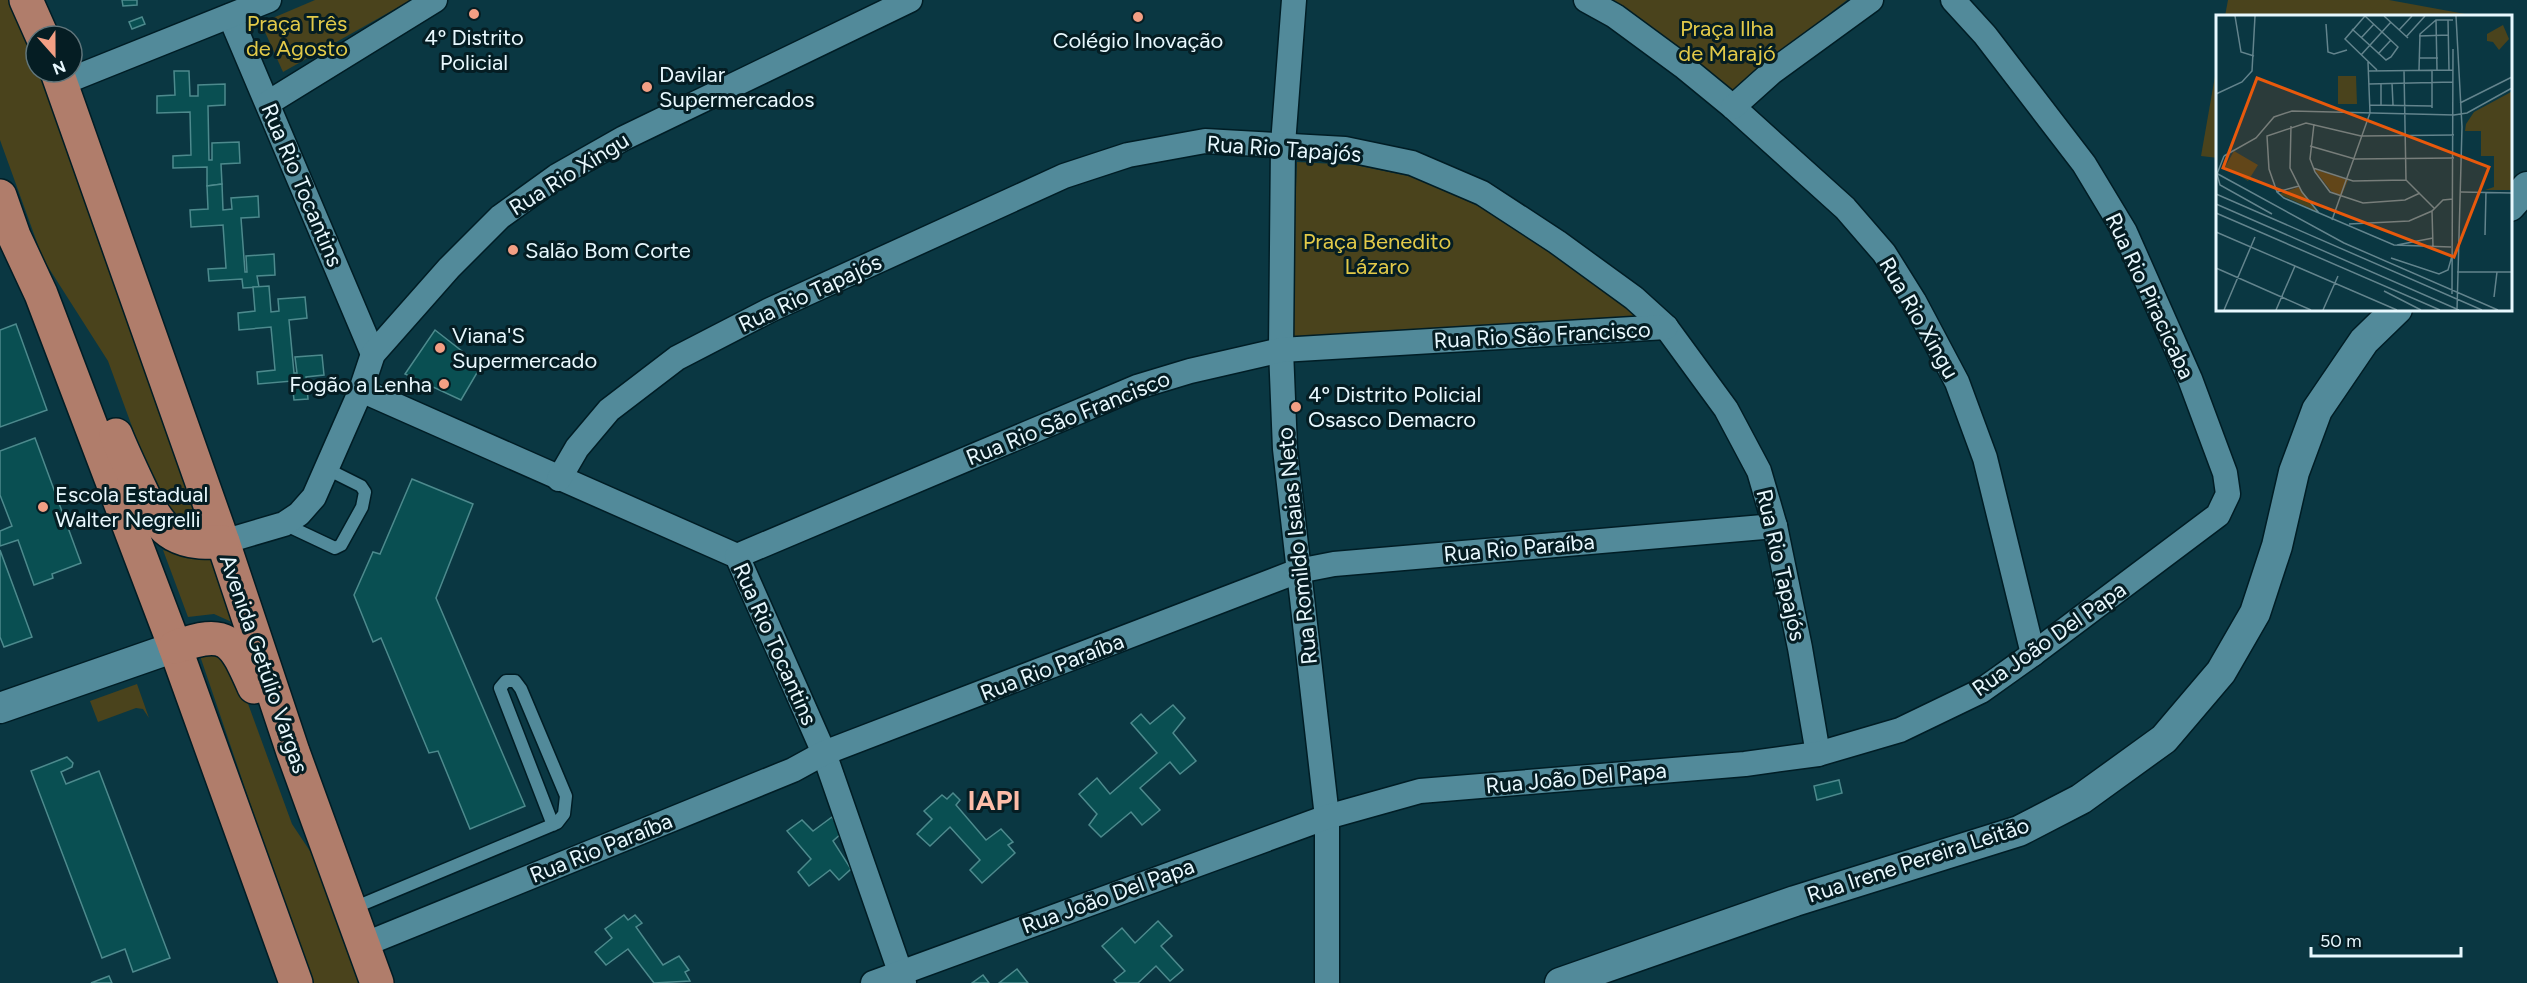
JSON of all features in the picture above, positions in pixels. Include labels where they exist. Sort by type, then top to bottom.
[{"type":"main road","points":[[26,0],[37,24]]},
{"type":"main road","name":"Avenida Getúlio Vargas","points":[[61,84],[223,542],[293,752],[377,983]]},
{"type":"main road","points":[[0,196],[14,236],[41,294],[175,647],[296,983]]},
{"type":"main road","points":[[41,294],[67,323],[157,522],[170,533],[190,541],[223,542]]},
{"type":"main road","points":[[175,647],[192,641],[212,638],[231,644],[242,659],[274,734],[293,752]]},
{"type":"street","points":[[84,68],[269,0]]},
{"type":"street","points":[[268,103],[435,0]]},
{"type":"street","name":"Rua Rio Xingu","points":[[223,542],[284,524],[299,514],[314,497],[361,390],[373,354],[449,268],[500,217],[557,176],[624,138],[910,0]]},
{"type":"street","name":"Rua Romildo Isaias Neto","points":[[1294,0],[1283,144],[1281,350],[1285,449],[1327,817],[1327,983]]},
{"type":"street","name":"Rua Rio Xingu","points":[[1587,0],[1615,16],[1683,66],[1733,107],[1845,208],[1884,253],[1914,301],[1957,382],[1984,458],[2033,654]]},
{"type":"street","points":[[1733,107],[1772,72],[1871,0]]},
{"type":"street","name":"Rua Rio Piracicaba","points":[[1953,0],[1985,35],[2084,164],[2125,232],[2190,380],[2224,473],[2228,494]]},
{"type":"street","name":"Rua Rio Tocantins","points":[[230,16],[373,354]]},
{"type":"street","name":"Rua Rio Tapajós","points":[[560,479],[577,448],[609,410],[677,358],[770,310],[1064,176],[1128,155],[1205,141],[1346,149],[1412,163],[1482,193],[1557,242],[1624,291],[1666,327],[1726,409],[1759,471],[1775,526],[1800,648],[1818,754]]},
{"type":"street","points":[[2512,205],[2527,187]]},
{"type":"street","points":[[2512,218],[2527,211]]},
{"type":"street","name":"Rua Irene Pereira Leitão","points":[[1560,983],[1795,901],[2019,831],[2081,800],[2164,739],[2221,672],[2256,613],[2277,546],[2294,472],[2317,410],[2364,341],[2396,310]]},
{"type":"street","name":"Rua Rio São Francisco","points":[[737,556],[1137,387],[1190,371],[1281,350],[1666,327]]},
{"type":"street","name":"Rua Rio Tocantins","points":[[361,390],[737,556],[824,753],[902,977]]},
{"type":"street","name":"Rua João Del Papa","points":[[873,983],[902,977],[1327,817],[1420,791],[1745,764],[1818,754],[1900,730],[1981,691],[2033,654],[2218,515],[2228,494]]},
{"type":"street","name":"Rua Rio Paraíba","points":[[363,945],[793,770],[824,753],[1298,571],[1334,564],[1775,526]]},
{"type":"street","points":[[0,708],[175,647]]},
{"type":"lane","points":[[284,524],[334,548],[341,545],[362,507],[365,492],[361,486],[327,469]]},
{"type":"lane","points":[[350,909],[553,825],[564,814],[566,796],[521,689],[515,681],[506,681],[500,688],[553,825]]},
{"type":"green space","points":[[0,0],[13,0],[24,26],[24,84],[47,84],[198,512],[195,522],[183,526],[164,514],[108,361],[43,259],[0,140]]},
{"type":"green space","name":"Praça Três de Agosto","points":[[315,0],[411,0],[283,72],[261,23]]},
{"type":"green space","name":"Praça Ilha de Marajó","points":[[1602,0],[1847,0],[1779,53],[1727,100]]},
{"type":"green space","points":[[2228,0],[2389,0],[2471,15],[2225,15]]},
{"type":"green space","points":[[2216,70],[2216,158],[2201,156]]},
{"type":"green space","name":"Praça Benedito Lázaro","points":[[1297,162],[1355,165],[1413,177],[1487,210],[1550,250],[1653,323],[1290,342]]},
{"type":"green space","points":[[163,550],[188,557],[211,554],[234,623],[214,614],[188,617]]},
{"type":"green space","points":[[198,650],[217,652],[243,690],[292,824],[322,869],[366,983],[314,983]]},
{"type":"green space","points":[[137,684],[149,718],[143,709],[136,708],[98,722],[90,701]]},
{"type":"building","points":[[122,0],[137,0],[137,5],[123,6]]},
{"type":"building","points":[[142,17],[145,24],[132,29],[129,22]]},
{"type":"building","points":[[174,71],[189,71],[190,96],[198,96],[198,85],[225,84],[225,105],[208,106],[209,160],[212,160],[212,143],[239,142],[240,163],[221,164],[222,184],[207,186],[207,167],[173,168],[173,156],[191,155],[190,112],[157,113],[157,96],[175,95]]},
{"type":"building","points":[[222,184],[223,210],[232,209],[231,198],[258,196],[259,217],[241,218],[245,272],[247,272],[246,256],[274,254],[275,275],[257,276],[259,287],[243,288],[242,279],[209,281],[208,269],[226,268],[223,225],[191,227],[190,210],[208,209],[207,186]]},
{"type":"building","points":[[269,286],[271,312],[279,311],[278,299],[305,297],[307,318],[289,320],[294,373],[297,373],[295,357],[322,355],[324,375],[306,377],[308,399],[294,400],[292,381],[258,384],[257,372],[275,370],[271,327],[239,330],[238,313],[255,311],[253,287]]},
{"type":"building","points":[[16,324],[47,410],[0,427],[0,330]]},
{"type":"building","name":"Viana'S Supermercado","points":[[435,330],[481,366],[461,400],[405,374]]},
{"type":"building","points":[[35,438],[81,563],[52,574],[53,578],[34,585],[18,540],[0,546],[0,531],[12,526],[0,495],[0,451]]},
{"type":"building","points":[[412,479],[473,504],[436,598],[525,806],[470,829],[438,751],[429,753],[381,638],[373,642],[354,595],[373,552],[380,554]]},
{"type":"building","points":[[0,550],[32,637],[4,647],[0,637]]},
{"type":"building","points":[[1173,705],[1185,718],[1173,733],[1196,761],[1180,774],[1170,762],[1140,788],[1160,810],[1142,825],[1131,812],[1101,837],[1089,825],[1097,814],[1079,794],[1097,778],[1110,794],[1157,753],[1131,723],[1141,714],[1150,724]]},
{"type":"building","points":[[67,757],[73,763],[72,767],[61,772],[66,784],[99,771],[170,958],[133,972],[125,949],[102,958],[31,771]]},
{"type":"building","points":[[1839,780],[1842,793],[1817,800],[1814,786]]},
{"type":"building","points":[[953,793],[960,800],[956,805],[986,840],[1001,829],[1013,842],[1008,845],[1015,853],[982,883],[970,870],[980,860],[950,827],[930,846],[917,834],[932,819],[924,811],[942,795],[947,799]]},
{"type":"building","points":[[832,817],[843,832],[833,841],[851,869],[839,880],[830,870],[809,886],[798,872],[811,859],[787,831],[802,820],[813,831]]},
{"type":"building","points":[[624,915],[628,920],[635,915],[642,923],[636,927],[663,965],[679,956],[689,970],[685,972],[690,981],[654,983],[628,949],[606,965],[595,952],[612,938],[605,929]]},
{"type":"building","points":[[1158,921],[1172,936],[1161,946],[1183,970],[1170,981],[1156,966],[1138,983],[1117,983],[1114,980],[1125,971],[1102,946],[1122,928],[1135,943]]},
{"type":"building","points":[[1017,969],[1028,983],[999,983]]},
{"type":"building","points":[[983,975],[989,983],[972,983]]},
{"type":"building","points":[[109,976],[112,983],[91,983]]},
{"type":"place","name":"4º Distrito Policial","points":[[474,14]]},
{"type":"place","name":"Colégio Inovação","points":[[1138,17]]},
{"type":"place","name":"Davilar Supermercados","points":[[647,87]]},
{"type":"place","name":"Salão Bom Corte","points":[[513,250]]},
{"type":"place","name":"Viana'S Supermercado","points":[[440,348]]},
{"type":"place","name":"Fogão a Lenha","points":[[444,384]]},
{"type":"place","name":"4º Distrito Policial Osasco Demacro","points":[[1296,407]]},
{"type":"place","name":"Escola Estadual Walter Negrelli","points":[[43,507]]},
{"type":"district","name":"IAPI","points":[[994,800]]}]
